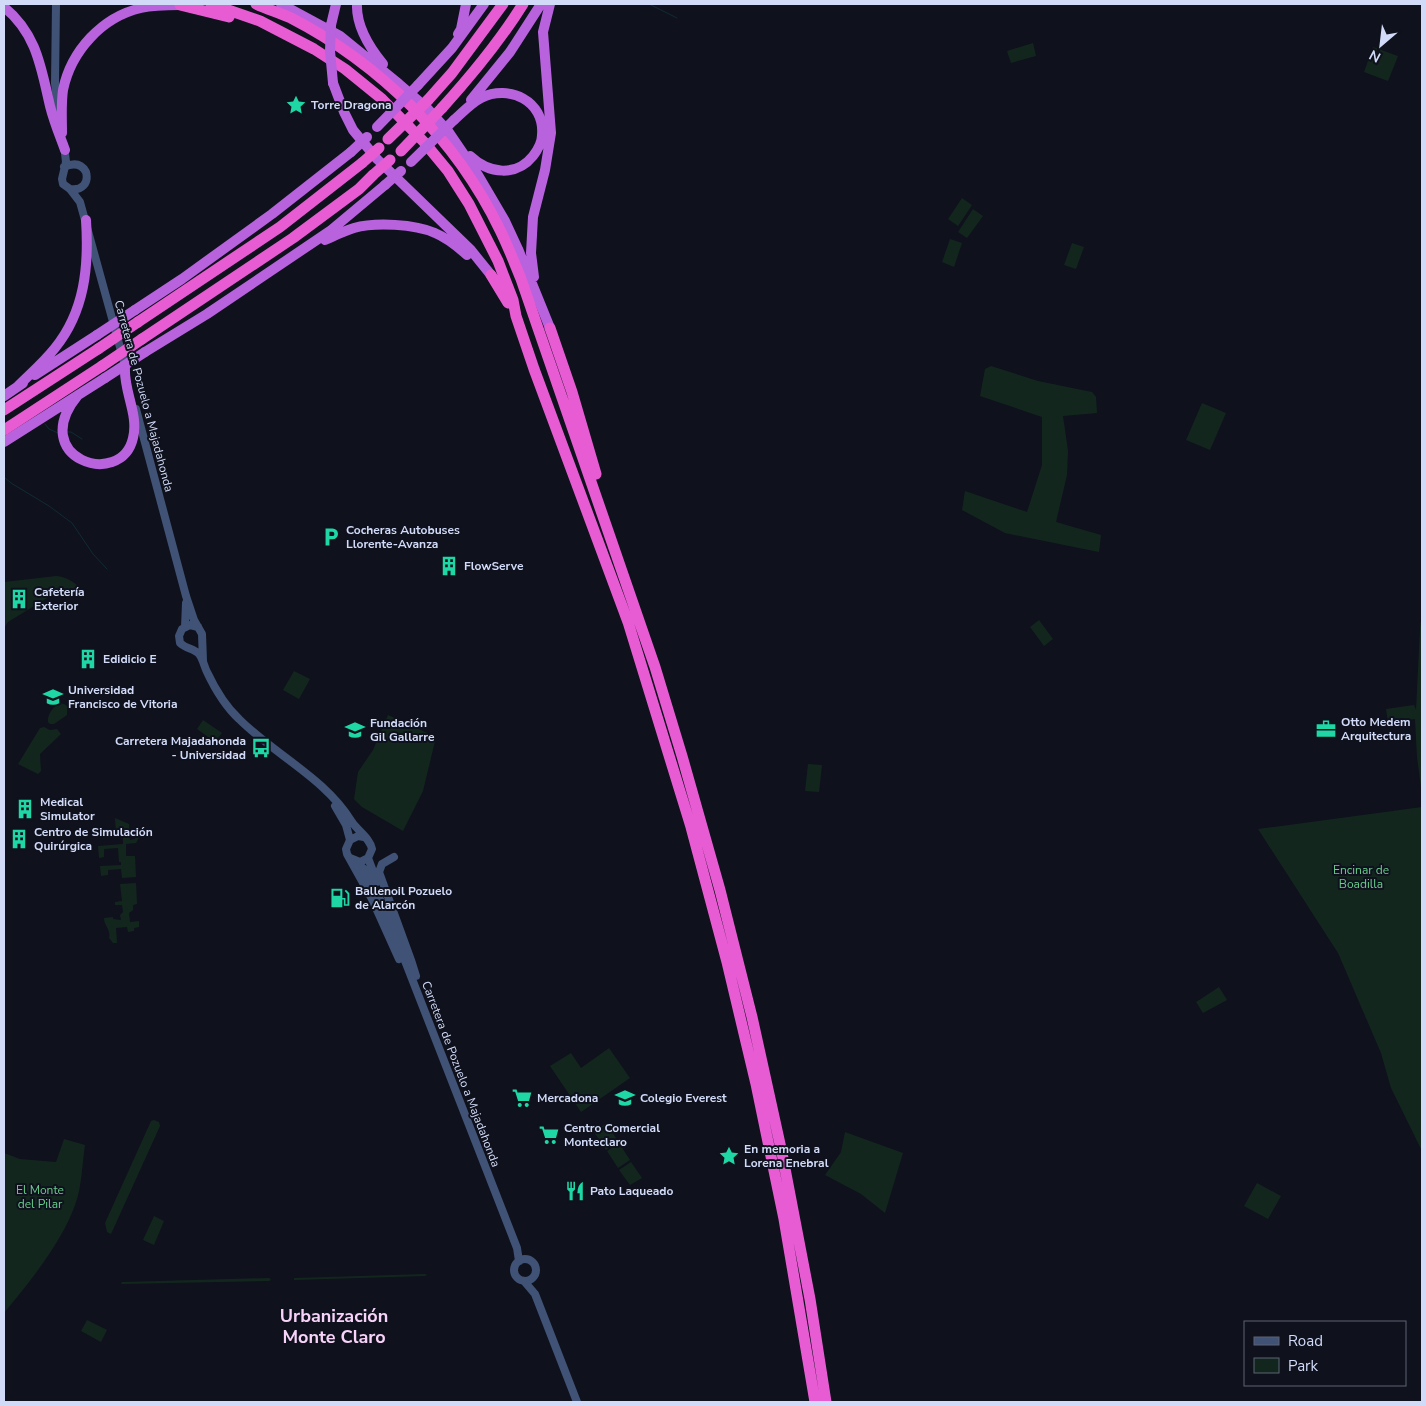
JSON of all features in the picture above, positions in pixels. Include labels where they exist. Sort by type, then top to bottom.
[{"type":"highway","points":[[62,134],[62,103],[66,78],[81,48],[106,24],[128,12],[152,6],[176,4],[222,15],[258,27],[306,48],[345,69]]},
{"type":"highway","points":[[212,4],[238,12],[281,31],[314,49],[345,69],[382,99],[399,115],[448,171],[470,204],[488,239],[513,300],[516,316],[628,622],[699,854],[730,971],[760,1102],[787,1237],[815,1402]]},
{"type":"highway","points":[[256,4],[290,18],[337,46],[378,76],[404,99],[431,128],[472,180],[500,230],[521,279],[629,590],[682,756],[739,962],[786,1171],[810,1299],[826,1402]]},
{"type":"highway","points":[[4,430],[104,372],[145,352],[207,314],[330,231],[385,186],[411,162],[454,120],[480,98],[500,92],[513,93],[528,101],[536,111],[542,124],[542,136],[537,152],[527,164],[516,170],[504,172],[492,170],[477,163],[460,146],[448,131],[428,109],[400,84],[340,36],[281,4]]},
{"type":"highway","points":[[336,4],[331,25],[330,51],[333,82],[353,130],[410,193],[470,250],[491,274],[516,316]]},
{"type":"highway","points":[[357,4],[356,14],[364,36],[374,53],[400,84]]},
{"type":"highway","points":[[438,62],[460,29],[466,4]]},
{"type":"highway","points":[[4,396],[182,279],[272,214],[351,152],[452,48],[484,4]]},
{"type":"highway","points":[[4,410],[280,227],[362,163],[428,100],[452,73],[503,4]]},
{"type":"highway","points":[[4,442],[78,395],[142,339],[293,238],[359,189],[401,150],[466,81],[523,4]]},
{"type":"highway","points":[[454,120],[510,52],[541,4]]},
{"type":"highway","points":[[550,4],[543,32],[551,133],[545,170],[533,217],[531,253],[534,276],[592,458],[606,512],[627,574],[629,590]]},
{"type":"highway","points":[[4,7],[22,25],[35,47],[53,116],[65,150]]},
{"type":"highway","points":[[460,146],[505,221],[550,328]]},
{"type":"highway","points":[[18,386],[56,348],[70,326],[80,302],[85,278],[86,220]]},
{"type":"highway","points":[[303,249],[355,228],[381,225],[411,227],[435,233],[457,246],[491,274]]},
{"type":"highway","points":[[78,395],[66,410],[63,422],[64,439],[70,451],[80,459],[93,464],[106,464],[118,459],[128,451],[132,444],[134,432],[134,417],[125,378],[125,366]]},
{"type":"street","points":[[56,4],[56,107],[65,150],[62,179],[63,184],[74,190],[83,187],[87,176],[84,168],[78,164],[69,151],[62,134]]},
{"type":"street","points":[[64,168],[78,164]]},
{"type":"street","name":"Carretera de Pozuelo a Majadahonda","points":[[80,202],[83,187]]},
{"type":"street","name":"Carretera de Pozuelo a Majadahonda","points":[[70,189],[80,202],[86,220],[186,596],[198,627]]},
{"type":"street","name":"Carretera de Pozuelo a Majadahonda","points":[[185,627],[186,596]]},
{"type":"street","points":[[203,661],[202,634],[198,627],[190,625],[185,627],[179,636],[180,643],[186,648],[199,653],[207,672],[222,698],[237,718],[333,797],[364,837],[369,840],[372,852],[368,858],[363,861],[353,860]]},
{"type":"street","points":[[192,649],[198,647],[202,642]]},
{"type":"street","points":[[302,770],[337,809],[346,825],[350,840]]},
{"type":"street","points":[[364,837],[355,837],[350,840],[346,849],[372,899],[429,1022]]},
{"type":"street","name":"Carretera de Pozuelo a Majadahonda","points":[[368,858],[384,907],[523,1260]]},
{"type":"street","points":[[394,858],[382,864],[379,872],[411,960],[429,1022]]},
{"type":"street","name":"Carretera de Pozuelo a Majadahonda","points":[[353,860],[364,869],[384,907]]},
{"type":"street","points":[[536,1296],[524,1280],[518,1277],[515,1272],[515,1267],[523,1260],[531,1261],[536,1266],[536,1273],[533,1277],[536,1296],[577,1402]]},
{"type":"street","points":[[524,1280],[533,1277]]},
{"type":"green space","points":[[1033,43],[1036,56],[1011,63],[1007,51]]},
{"type":"green space","points":[[1373,47],[1398,56],[1388,81],[1364,72]]},
{"type":"green space","points":[[962,198],[972,205],[958,226],[948,219]]},
{"type":"green space","points":[[973,209],[983,216],[967,238],[958,232]]},
{"type":"green space","points":[[950,239],[962,243],[954,267],[942,262]]},
{"type":"green space","points":[[1072,243],[1084,247],[1076,269],[1064,265]]},
{"type":"green space","points":[[991,366],[1038,381],[1092,392],[1096,397],[1097,413],[1063,416],[1068,451],[1067,475],[1056,522],[1101,535],[1099,552],[1005,533],[962,510],[965,491],[1027,512],[1042,465],[1042,417],[980,396],[985,369]]},
{"type":"green space","points":[[1202,403],[1226,413],[1210,450],[1186,440]]},
{"type":"green space","points":[[56,576],[72,581],[83,593],[57,592],[8,622],[4,628],[4,582]]},
{"type":"green space","points":[[1422,613],[1422,795],[1415,719],[1388,723],[1386,709],[1414,705],[1416,710]]},
{"type":"green space","points":[[1039,620],[1053,639],[1044,646],[1030,627]]},
{"type":"green space","points":[[294,671],[310,679],[299,699],[283,690]]},
{"type":"green space","points":[[60,703],[67,706],[67,715],[54,724],[50,724],[48,719],[50,713]]},
{"type":"green space","points":[[388,715],[436,737],[423,791],[403,831],[362,807],[354,799],[358,772],[373,750]]},
{"type":"green space","points":[[203,720],[222,733],[215,742],[197,729]]},
{"type":"green space","points":[[44,727],[50,730],[57,729],[61,734],[40,754],[41,771],[38,774],[18,764],[40,728]]},
{"type":"green space","points":[[808,764],[822,765],[819,792],[805,791]]},
{"type":"green space","name":"Encinar de Boadilla","points":[[1422,807],[1422,1151],[1391,1088],[1381,1053],[1338,953],[1258,829]]},
{"type":"green space","points":[[115,818],[129,824],[130,840],[135,839],[137,828],[143,830],[136,843],[126,844],[126,856],[135,856],[136,877],[122,878],[121,869],[108,870],[108,875],[101,876],[100,866],[121,865],[118,848],[104,849],[104,857],[99,858],[98,846],[123,844],[123,836],[116,834]]},
{"type":"green space","points":[[136,883],[137,904],[133,905],[133,910],[129,913],[130,922],[139,921],[139,927],[134,928],[134,931],[128,932],[127,927],[116,928],[117,943],[113,943],[109,938],[104,918],[113,917],[113,919],[121,920],[122,905],[115,905],[115,902],[122,901],[120,884]]},
{"type":"green space","points":[[1219,987],[1227,1000],[1203,1013],[1196,1002]]},
{"type":"green space","points":[[609,1048],[630,1078],[581,1112],[550,1066],[571,1053],[581,1068]]},
{"type":"green space","points":[[151,1121],[159,1122],[160,1126],[111,1234],[107,1232],[105,1223]]},
{"type":"green space","points":[[606,1123],[618,1141],[606,1150],[594,1132]]},
{"type":"green space","points":[[845,1132],[903,1153],[885,1213],[861,1194],[825,1175],[841,1152]]},
{"type":"green space","name":"El Monte del Pilar","points":[[64,1139],[85,1145],[75,1205],[53,1248],[4,1313],[4,1153],[20,1159],[56,1162]]},
{"type":"green space","points":[[619,1143],[630,1160],[618,1168],[607,1151]]},
{"type":"green space","points":[[631,1162],[642,1178],[630,1185],[619,1170]]},
{"type":"green space","points":[[1257,1183],[1281,1196],[1268,1219],[1244,1206]]},
{"type":"green space","points":[[154,1216],[164,1221],[154,1245],[143,1240]]},
{"type":"green space","points":[[427,1275],[294,1280],[294,1278]]},
{"type":"green space","points":[[269,1278],[271,1280],[269,1281],[121,1284],[122,1282]]},
{"type":"green space","points":[[87,1320],[107,1330],[101,1342],[81,1331]]},
{"type":"waterway","points":[[649,4],[677,18]]},
{"type":"waterway","points":[[45,424],[49,429],[58,433]]},
{"type":"waterway","points":[[67,432],[71,432],[82,439]]},
{"type":"waterway","points":[[4,477],[72,523],[93,554],[107,569]]},
{"type":"place","name":"Torre Dragona","points":[[296,105]]},
{"type":"place","name":"Cocheras Autobuses Llorente-Avanza","points":[[331,537]]},
{"type":"place","name":"FlowServe","points":[[449,566]]},
{"type":"place","name":"Cafetería Exterior","points":[[19,599]]},
{"type":"place","name":"Edidicio E","points":[[88,659]]},
{"type":"place","name":"Universidad Francisco de Vitoria","points":[[53,697]]},
{"type":"place","name":"Otto Medem Arquitectura","points":[[1326,729]]},
{"type":"place","name":"Fundación Gil Gallarre","points":[[355,730]]},
{"type":"place","name":"Carretera Majadahonda - Universidad","points":[[261,748]]},
{"type":"place","name":"Medical Simulator","points":[[25,809]]},
{"type":"place","name":"Centro de Simulación Quirúrgica","points":[[19,839]]},
{"type":"place","name":"Ballenoil Pozuelo de Alarcón","points":[[340,898]]},
{"type":"place","name":"Mercadona","points":[[522,1098]]},
{"type":"place","name":"Colegio Everest","points":[[625,1098]]},
{"type":"place","name":"Centro Comercial Monteclaro","points":[[549,1135]]},
{"type":"place","name":"En memoria a Lorena Enebral","points":[[729,1156]]},
{"type":"place","name":"Pato Laqueado","points":[[575,1191]]},
{"type":"district","name":"Urbanización Monte Claro","points":[[334,1326]]}]
